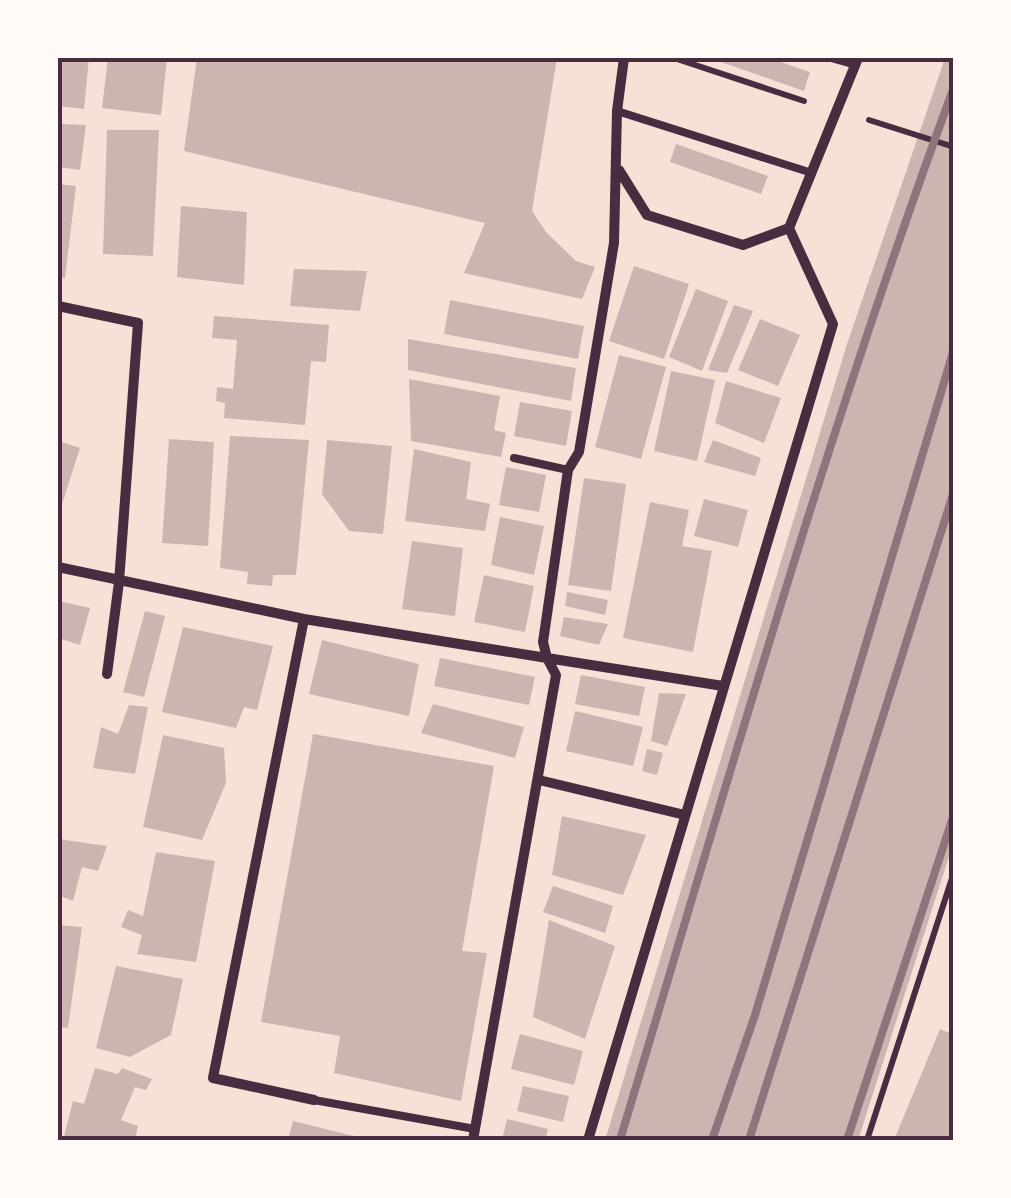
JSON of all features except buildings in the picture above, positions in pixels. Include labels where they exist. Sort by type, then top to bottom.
[{"type":"street","points":[[474,1135],[556,675],[543,642],[568,470],[579,452],[614,243],[617,112],[624,58]]},
{"type":"street","points":[[618,170],[647,215],[743,245],[789,228],[857,61]]},
{"type":"street","points":[[588,1140],[833,324],[789,228]]},
{"type":"street","points":[[58,306],[138,324],[120,582],[106,674]]},
{"type":"street","points":[[58,567],[304,619],[723,686]]},
{"type":"street","points":[[304,619],[213,1078],[314,1100]]},
{"type":"street","points":[[539,780],[684,815]]},
{"type":"lane","points":[[831,58],[857,61]]},
{"type":"lane","points":[[617,112],[812,173]]},
{"type":"lane","points":[[514,458],[568,470]]},
{"type":"lane","points":[[314,1100],[474,1135]]},
{"type":"path","points":[[674,58],[954,146]]},
{"type":"path","points":[[867,1140],[954,872]]},
{"type":"railway","points":[[620,1140],[820,479],[954,87]]},
{"type":"railway","points":[[712,1140],[755,1015],[954,349]]},
{"type":"railway","points":[[749,1140],[954,491]]},
{"type":"railway","points":[[847,1140],[954,814]]}]
